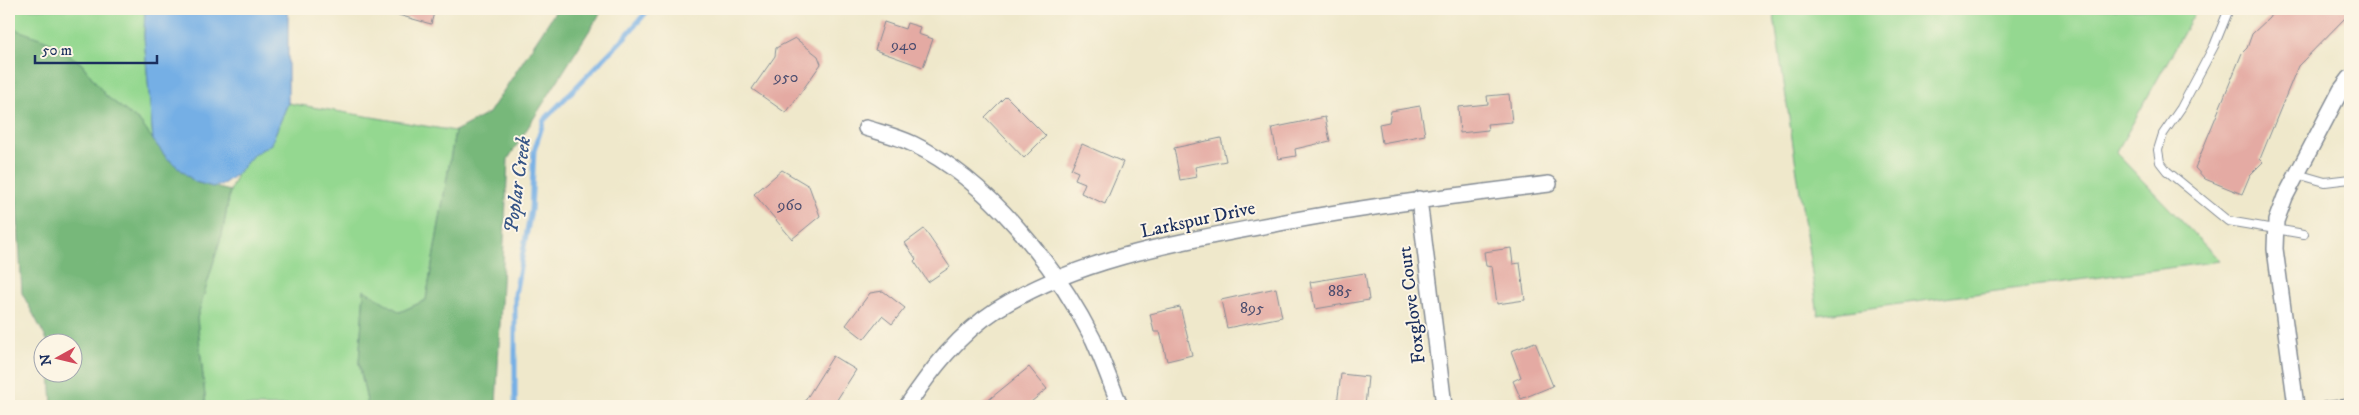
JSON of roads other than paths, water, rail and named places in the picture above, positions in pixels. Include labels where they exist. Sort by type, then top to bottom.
[{"type":"street","points":[[2296,406],[2275,249],[2275,230],[2280,207],[2341,90],[2350,78]]},
{"type":"street","points":[[866,128],[912,143],[945,162],[985,193],[1021,234],[1055,278],[1075,308],[1093,341],[1120,406]]},
{"type":"street","name":"Larkspur Drive","points":[[907,406],[927,376],[972,329],[995,311],[1055,278],[1156,247],[1318,215],[1419,199],[1549,184]]},
{"type":"street","name":"Foxglove Court","points":[[1419,199],[1444,406]]},
{"type":"lane","points":[[2229,9],[2214,46],[2181,108],[2163,134],[2158,150],[2160,162],[2167,171],[2228,221],[2304,234]]},
{"type":"lane","points":[[2297,174],[2325,182],[2350,179]]},
{"type":"lane","points":[[2325,406],[2350,403]]},
{"type":"water","points":[[145,9],[288,9],[288,103],[271,144],[253,155],[237,174],[223,184],[213,187],[195,182],[166,157],[153,140],[144,36]]},
{"type":"waterway","name":"Poplar Creek","points":[[515,406],[515,294],[531,210],[534,151],[544,120],[625,37],[649,9]]}]
